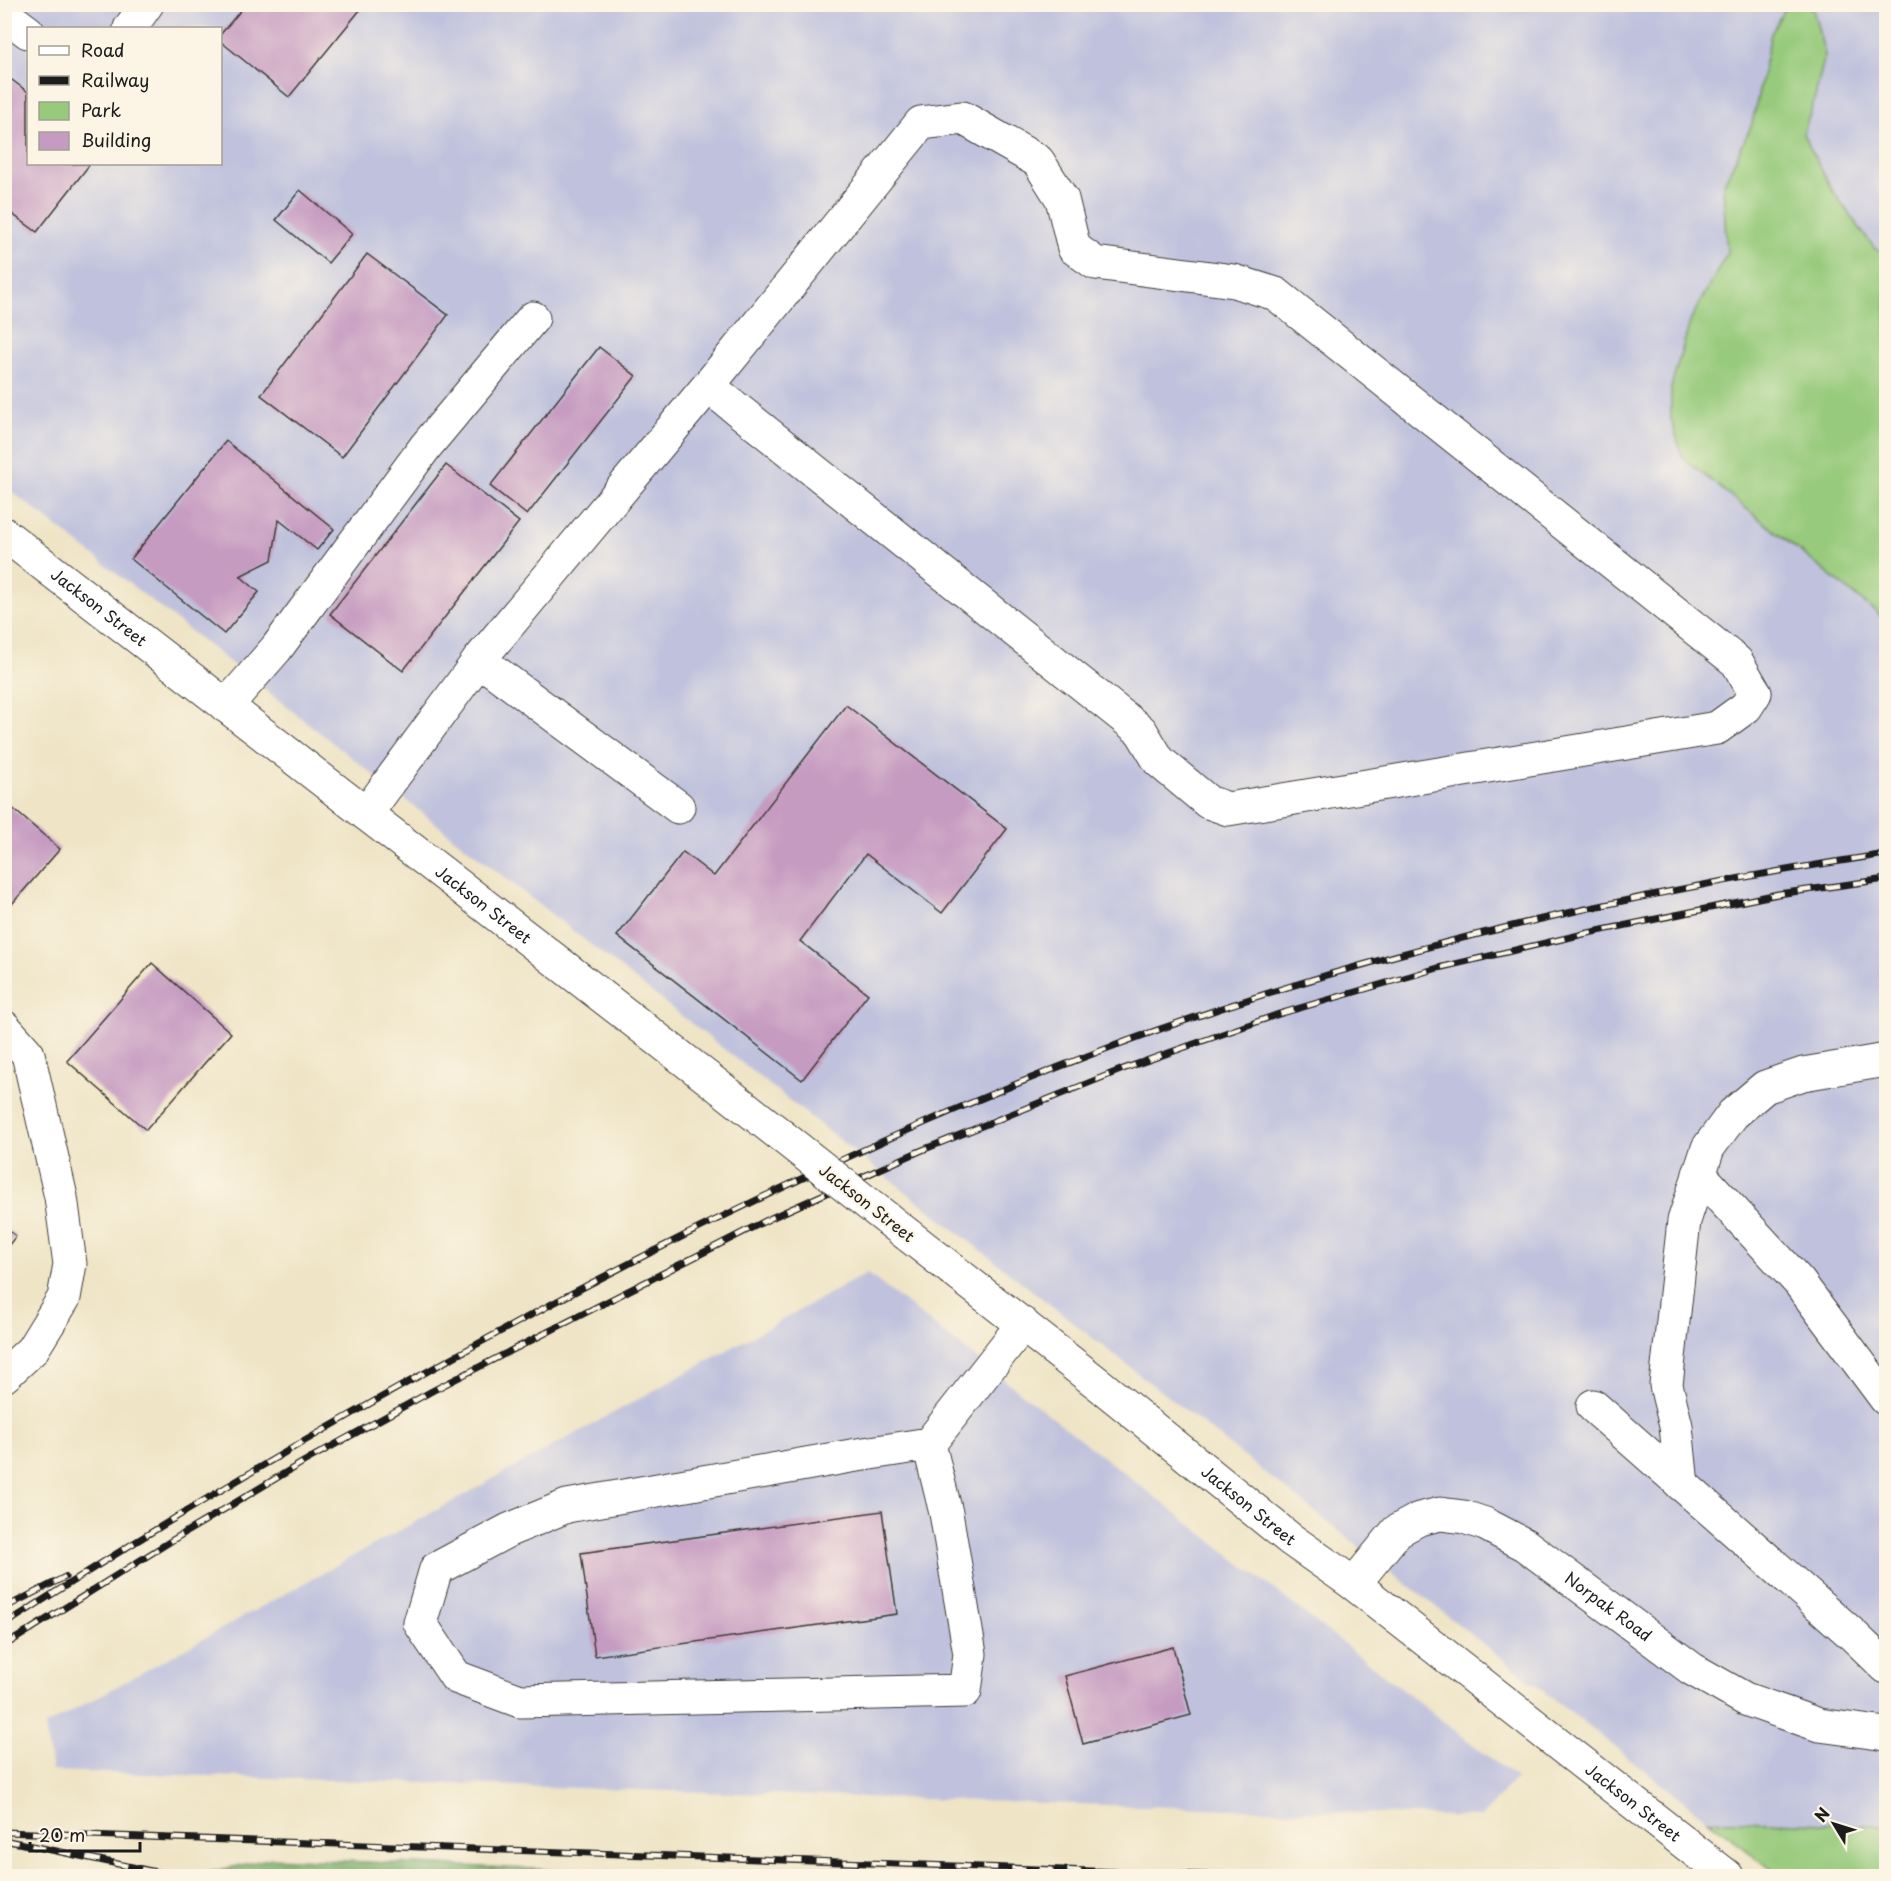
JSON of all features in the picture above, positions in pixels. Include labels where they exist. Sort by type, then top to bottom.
[{"type":"street","points":[[131,27],[147,4]]},
{"type":"street","points":[[4,14],[27,31]]},
{"type":"street","points":[[366,814],[480,660],[708,386],[921,123],[963,118],[1038,161],[1062,199],[1074,248],[1095,263],[1234,281],[1276,294],[1737,662],[1755,693],[1746,708],[1718,728],[1228,809],[1208,802],[1159,761],[1141,731],[708,386]]},
{"type":"street","points":[[226,706],[276,649],[426,446],[533,318]]},
{"type":"street","name":"Jackson Street","points":[[4,534],[722,1089],[1023,1324],[1290,1539],[1354,1584],[1726,1876]]},
{"type":"street","points":[[480,660],[678,807]]},
{"type":"street","points":[[4,1027],[28,1054],[61,1197],[70,1264],[64,1298],[32,1350],[4,1376]]},
{"type":"street","points":[[1682,1485],[1676,1426],[1666,1385],[1684,1221],[1708,1148],[1733,1114],[1765,1088],[1803,1074],[1887,1060]]},
{"type":"street","points":[[1699,1174],[1799,1282],[1887,1399]]},
{"type":"street","points":[[929,1444],[946,1513],[970,1654],[965,1691],[520,1701],[456,1677],[420,1623],[436,1569],[509,1530],[567,1506],[929,1444],[1023,1324]]},
{"type":"street","points":[[1593,1406],[1887,1667]]},
{"type":"street","name":"Norpak Road","points":[[1354,1584],[1397,1531],[1419,1519],[1440,1515],[1464,1517],[1485,1524],[1525,1545],[1692,1669],[1745,1699],[1819,1725],[1887,1734]]},
{"type":"shaded area","points":[[4,5],[1886,5],[1886,1826],[1708,1820],[5,486]]},
{"type":"shaded area","points":[[867,1273],[1516,1778],[1481,1817],[52,1771],[45,1726]]},
{"type":"green space","points":[[1786,5],[1806,5],[1813,9],[1825,55],[1813,105],[1803,134],[1832,190],[1875,249],[1886,252],[1886,620],[1683,458],[1671,419],[1671,387],[1691,319],[1727,253],[1723,186],[1752,124],[1771,34]]},
{"type":"green space","points":[[1708,1820],[1886,1826],[1886,1876],[1780,1876]]},
{"type":"green space","points":[[272,1858],[695,1876],[193,1876]]},
{"type":"building","points":[[246,4],[365,4],[289,97],[222,43],[222,33]]},
{"type":"building","points":[[4,74],[27,91],[27,165],[89,165],[37,232],[4,208]]},
{"type":"building","points":[[300,190],[352,234],[328,263],[276,220]]},
{"type":"building","points":[[367,254],[448,315],[342,457],[261,395]]},
{"type":"building","points":[[599,347],[636,376],[527,515],[490,486]]},
{"type":"building","points":[[226,441],[334,529],[317,550],[279,520],[272,560],[240,576],[259,592],[224,634],[131,559]]},
{"type":"building","points":[[446,465],[519,522],[403,671],[330,614]]},
{"type":"building","points":[[846,705],[1007,829],[942,913],[866,854],[800,941],[868,994],[802,1080],[617,936],[683,852],[714,876]]},
{"type":"building","points":[[4,801],[60,849],[4,913]]},
{"type":"building","points":[[152,963],[231,1033],[146,1130],[67,1061]]},
{"type":"building","points":[[4,1227],[16,1236],[4,1251]]},
{"type":"building","points":[[882,1511],[897,1614],[595,1656],[581,1553]]},
{"type":"building","points":[[1173,1647],[1191,1715],[1083,1744],[1065,1676]]},
{"type":"railway","points":[[4,1625],[124,1549],[307,1440],[567,1296],[795,1182],[872,1146],[1029,1079],[1202,1015],[1395,956],[1590,908],[1689,888],[1886,854]]},
{"type":"railway","points":[[4,1646],[171,1541],[305,1461],[432,1391],[771,1218],[920,1151],[1123,1069],[1279,1014],[1438,968],[1588,933],[1778,894],[1886,879]]},
{"type":"railway","points":[[4,1608],[65,1577]]},
{"type":"railway","points":[[4,1832],[1231,1876]]},
{"type":"railway","points":[[4,1840],[175,1876]]}]
